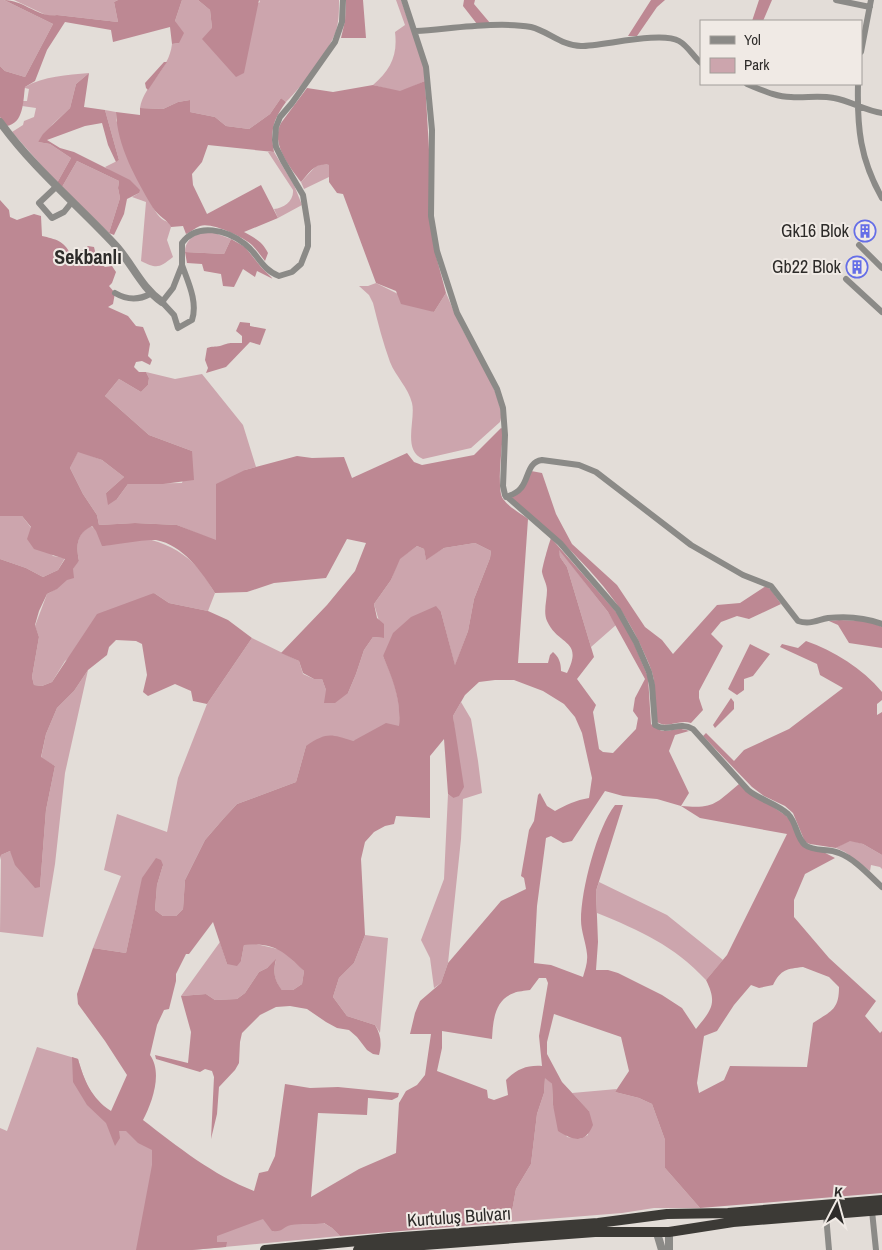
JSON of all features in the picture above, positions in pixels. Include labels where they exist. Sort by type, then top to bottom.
[{"type":"highway","points":[[877,1210],[733,1222],[657,1233],[654,1226],[656,1216],[667,1214],[728,1213],[882,1200]]},
{"type":"highway","points":[[667,1214],[670,1222],[669,1232]]},
{"type":"highway","name":"Kurtuluş Bulvarı","points":[[264,1250],[389,1238],[598,1223],[656,1216]]},
{"type":"highway","name":"Kurtuluş Bulvarı","points":[[358,1250],[595,1232],[657,1233]]},
{"type":"street","points":[[0,122],[23,151],[117,248],[150,294],[162,302],[174,316],[178,328],[192,320],[194,303],[182,265],[181,246],[183,241],[199,231],[206,229],[216,231],[243,242],[267,269],[279,276],[288,274],[300,264],[308,246],[306,206],[300,188],[276,147],[276,127],[280,117],[335,42],[342,22],[343,0]]},
{"type":"street","points":[[404,0],[416,31],[427,74],[432,130],[432,216],[437,251],[457,313],[497,389],[501,401],[505,435],[504,486],[506,497],[560,543],[618,610],[636,642],[649,672],[655,724],[657,727],[664,728],[682,725],[694,729],[748,790],[774,804],[788,815],[795,824],[804,844],[839,853],[847,857],[882,886]]},
{"type":"street","points":[[836,0],[870,3],[862,47]]},
{"type":"street","points":[[416,31],[505,26],[526,27],[540,30],[569,44],[579,46],[670,38],[683,43],[700,62]]},
{"type":"street","points":[[750,85],[776,95],[794,98],[812,96],[832,98],[869,111],[882,113]]},
{"type":"street","points":[[858,85],[860,145],[871,178],[882,198]]},
{"type":"street","points":[[57,186],[39,203],[52,218],[64,212],[72,202]]},
{"type":"street","points":[[859,245],[882,268]]},
{"type":"street","points":[[162,302],[173,288],[182,265]]},
{"type":"street","points":[[846,279],[882,312]]},
{"type":"street","points":[[116,293],[135,299],[150,294]]},
{"type":"street","points":[[506,497],[520,489],[526,481],[532,464],[537,461],[542,460],[584,466],[604,478],[691,544],[743,576],[771,586],[798,621],[810,623],[827,618],[852,617],[868,619],[882,624]]},
{"type":"street","points":[[876,1250],[877,1210]]},
{"type":"street","points":[[826,1215],[828,1250]]},
{"type":"street","points":[[669,1232],[669,1250]]},
{"type":"street","points":[[657,1233],[662,1250]]},
{"type":"green space","points":[[0,0],[4,0],[53,24],[25,77],[5,71],[0,66]]},
{"type":"green space","points":[[14,0],[118,0],[114,2],[118,22],[57,15],[48,16]]},
{"type":"green space","points":[[182,0],[198,0],[210,10],[212,28],[260,2],[259,0],[339,0],[338,20],[332,40],[321,59],[300,87],[286,102],[281,98],[270,114],[249,129],[226,126],[215,117],[190,112],[190,100],[178,102],[163,109],[140,108],[142,99],[162,70],[170,54],[172,44],[179,43],[175,21]]},
{"type":"green space","points":[[396,0],[401,0],[424,66],[425,81],[400,92],[373,85],[392,62],[396,41],[395,32],[405,25]]},
{"type":"green space","points":[[89,73],[76,84],[70,108],[38,142],[50,144],[71,158],[57,183],[12,132],[23,125],[24,121],[34,117],[36,108],[22,106],[23,101],[27,101],[29,89],[25,87],[48,78]]},
{"type":"green space","points":[[105,110],[116,112],[116,120],[148,198],[157,214],[171,227],[167,240],[173,257],[161,265],[154,266],[141,261],[146,202],[132,197],[139,193],[105,167],[119,160]]},
{"type":"green space","points":[[268,152],[274,152],[294,185],[302,205],[278,218],[274,209],[290,201],[293,190]]},
{"type":"green space","points":[[77,161],[119,181],[120,198],[109,233],[62,187]]},
{"type":"green space","points":[[329,165],[329,177],[304,189],[301,182],[316,166]]},
{"type":"green space","points":[[201,232],[212,232],[231,239],[224,254],[185,252],[188,242]]},
{"type":"green space","points":[[376,283],[434,312],[446,293],[460,325],[487,374],[499,401],[501,413],[500,422],[471,448],[423,459],[413,449],[411,442],[412,403],[390,362],[373,303],[369,295],[359,286],[368,286]]},
{"type":"green space","points":[[146,372],[175,379],[202,374],[243,425],[256,467],[245,470],[216,541],[177,525],[135,523],[99,525],[97,515],[83,494],[70,468],[78,451],[102,460],[124,477],[106,493],[117,499],[128,484],[182,483],[192,451],[149,435],[105,396],[119,379],[141,392],[148,385],[149,378]]},
{"type":"green space","points":[[0,516],[22,516],[53,556],[65,558],[58,570],[43,577],[26,568],[0,559]]},
{"type":"green space","points":[[91,526],[96,530],[152,540],[177,551],[200,570],[215,593],[208,611],[169,603],[154,593],[65,661],[52,682],[42,686],[34,685],[32,677],[39,637],[35,626],[47,594],[62,584],[79,561],[78,541],[82,533]]},
{"type":"green space","points":[[475,543],[491,551],[490,558],[474,599],[468,631],[455,666],[441,612],[383,656],[396,690],[399,707],[399,726],[353,741],[306,746],[296,782],[237,804],[205,840],[185,880],[183,909],[176,916],[163,916],[155,910],[157,885],[163,865],[137,902],[126,953],[93,948],[121,876],[104,870],[117,814],[167,832],[178,778],[207,704],[252,638],[299,661],[303,674],[314,679],[322,679],[326,690],[348,693],[364,650],[373,637],[384,638],[374,604],[391,580],[399,559],[417,546],[424,549],[426,559],[444,548]]},
{"type":"green space","points":[[558,548],[616,625],[591,647],[567,567],[560,557]]},
{"type":"green space","points":[[88,670],[65,773],[55,864],[43,937],[0,932],[1,855],[10,851],[40,887],[46,810],[55,766],[41,758],[46,734],[57,708],[74,691]]},
{"type":"green space","points":[[461,702],[471,719],[482,793],[463,799],[461,839],[448,963],[441,983],[434,988],[430,958],[421,940],[444,879],[448,794],[453,798],[456,744],[453,716]]},
{"type":"green space","points":[[850,840],[863,844],[882,855],[882,869],[871,865],[870,871],[845,852],[836,848]]},
{"type":"green space","points":[[599,882],[667,915],[723,960],[706,980],[681,957],[656,940],[597,913],[596,891]]},
{"type":"green space","points":[[365,935],[388,938],[380,1033],[375,1025],[347,1016],[333,997],[339,978],[354,963]]},
{"type":"green space","points":[[220,942],[227,964],[241,961],[244,945],[256,944],[282,950],[304,971],[302,984],[293,990],[282,990],[275,976],[276,960],[259,972],[245,993],[237,999],[215,1000],[206,994],[181,996]]},
{"type":"green space","points":[[37,1047],[78,1059],[88,1087],[96,1099],[108,1110],[207,1175],[312,1216],[332,1228],[340,1236],[192,1250],[0,1250],[0,1128],[7,1131]]},
{"type":"green space","points":[[545,1077],[552,1084],[553,1105],[567,1137],[580,1139],[588,1135],[589,1111],[572,1093],[617,1089],[615,1092],[639,1098],[652,1104],[665,1140],[665,1168],[700,1208],[654,1208],[622,1213],[510,1222],[516,1189],[531,1164],[537,1114],[544,1093]]},
{"type":"shaded area","points":[[4,0],[18,3],[44,14],[118,22],[114,2],[118,0],[182,0],[175,21],[184,33],[179,43],[172,44],[170,27],[113,42],[111,30],[65,22],[47,50],[35,81],[25,87],[22,111],[16,121],[6,126],[0,117],[0,66],[5,71],[25,77],[53,24]]},
{"type":"shaded area","points":[[198,0],[259,0],[244,73],[236,77],[202,39],[212,28],[210,10]]},
{"type":"shaded area","points":[[346,0],[363,0],[366,38],[341,38],[345,21]]},
{"type":"shaded area","points":[[464,0],[475,0],[474,4],[490,23],[477,24],[463,6]]},
{"type":"shaded area","points":[[651,0],[665,0],[657,7],[637,36],[628,36]]},
{"type":"shaded area","points":[[759,0],[772,0],[763,20],[752,20]]},
{"type":"shaded area","points":[[164,62],[167,62],[148,90],[145,83]]},
{"type":"shaded area","points":[[89,73],[84,107],[105,110],[119,160],[116,162],[108,145],[102,123],[85,126],[47,140],[60,148],[74,152],[130,180],[140,190],[139,193],[127,199],[124,214],[114,235],[109,233],[120,198],[119,181],[77,161],[62,187],[57,183],[71,158],[50,144],[38,142],[43,134],[70,108],[76,84]]},
{"type":"shaded area","points":[[425,81],[435,252],[446,293],[434,312],[401,304],[396,291],[376,283],[343,194],[337,193],[329,182],[329,165],[324,164],[316,167],[301,182],[283,154],[278,139],[281,123],[307,88],[333,92],[373,85],[400,91]]},
{"type":"shaded area","points":[[281,98],[286,102],[275,120],[272,137],[274,152],[208,145],[202,162],[192,174],[193,185],[207,214],[261,185],[278,218],[244,232],[264,246],[268,253],[265,261],[248,242],[235,234],[219,228],[205,225],[186,234],[183,226],[171,227],[153,208],[128,162],[117,125],[116,112],[140,115],[140,108],[163,109],[178,102],[190,100],[190,112],[215,117],[226,126],[249,129],[270,114]]},
{"type":"shaded area","points":[[0,200],[9,210],[10,217],[17,220],[34,214],[41,216],[42,236],[62,243],[70,254],[78,254],[88,246],[94,247],[101,263],[105,267],[112,266],[116,272],[109,286],[115,293],[113,304],[108,307],[128,316],[136,326],[143,327],[150,344],[148,356],[152,360],[150,365],[142,361],[136,362],[134,367],[139,372],[146,372],[149,378],[148,385],[141,392],[119,379],[105,396],[149,435],[192,451],[194,480],[163,484],[128,484],[117,499],[108,505],[106,493],[124,477],[102,460],[78,452],[70,468],[83,494],[97,515],[99,525],[135,523],[177,525],[216,540],[216,484],[245,470],[297,456],[312,458],[344,457],[352,478],[407,453],[414,462],[422,465],[474,455],[501,428],[503,429],[500,476],[501,494],[508,505],[528,519],[518,663],[548,663],[553,652],[559,660],[561,671],[567,673],[571,662],[573,654],[571,648],[552,629],[546,617],[547,588],[542,572],[551,538],[617,613],[632,639],[648,677],[651,724],[665,731],[683,729],[689,731],[675,735],[669,751],[689,793],[681,806],[708,806],[719,801],[739,784],[785,815],[790,820],[798,839],[835,858],[805,874],[794,900],[794,917],[829,958],[876,1001],[865,1016],[880,1033],[882,1031],[882,1193],[700,1208],[665,1168],[665,1140],[652,1104],[639,1098],[615,1092],[629,1071],[621,1037],[554,1014],[547,1042],[547,1054],[562,1082],[589,1111],[593,1125],[583,1138],[578,1139],[558,1131],[553,1105],[552,1084],[545,1078],[544,1093],[537,1114],[531,1164],[516,1189],[510,1222],[340,1236],[324,1223],[291,1225],[279,1231],[272,1231],[263,1219],[217,1236],[217,1242],[227,1242],[226,1247],[192,1250],[136,1250],[152,1165],[152,1150],[138,1143],[126,1131],[119,1131],[120,1138],[115,1146],[106,1123],[87,1105],[73,1082],[72,1057],[78,1059],[93,1094],[111,1111],[127,1075],[78,1004],[77,994],[93,948],[126,953],[142,878],[156,858],[161,860],[163,865],[157,885],[155,910],[163,916],[176,916],[183,909],[185,880],[205,840],[237,804],[296,782],[306,746],[324,736],[334,736],[353,741],[386,723],[399,726],[397,698],[383,656],[393,633],[411,617],[436,606],[441,612],[455,665],[468,631],[474,599],[491,551],[475,543],[444,548],[426,560],[424,549],[417,546],[400,559],[391,580],[374,604],[377,618],[384,624],[384,638],[373,637],[364,650],[348,693],[335,703],[324,703],[326,690],[322,679],[314,679],[303,673],[299,661],[281,653],[327,605],[355,571],[366,543],[347,539],[326,578],[274,583],[247,592],[215,593],[198,568],[175,547],[156,540],[102,546],[92,526],[87,529],[78,541],[79,561],[73,569],[74,578],[67,580],[57,589],[47,594],[39,611],[35,625],[39,637],[32,677],[34,685],[42,686],[52,682],[97,614],[154,593],[169,603],[208,611],[228,620],[252,638],[207,704],[193,701],[191,691],[175,684],[148,696],[143,692],[147,675],[142,644],[136,641],[116,640],[109,647],[107,655],[88,670],[74,691],[57,708],[46,734],[41,757],[55,766],[46,810],[40,887],[35,888],[15,865],[10,851],[1,855],[0,860],[0,559],[26,568],[43,577],[58,570],[65,559],[34,549],[27,539],[31,527],[22,516],[0,516]],"holes":[[[559,550],[608,612],[645,679],[635,698],[633,711],[638,718],[636,729],[613,753],[603,752],[599,749],[593,712],[596,705],[577,679],[594,657],[567,567],[560,557]],[[514,680],[543,691],[564,704],[575,717],[582,733],[592,778],[589,798],[571,803],[555,811],[547,806],[540,793],[538,795],[534,821],[529,830],[521,876],[524,878],[526,889],[501,901],[448,963],[441,983],[420,1001],[410,1034],[431,1034],[425,1075],[417,1085],[406,1091],[399,1103],[396,1153],[359,1169],[311,1197],[318,1113],[367,1115],[368,1098],[392,1100],[398,1097],[399,1093],[338,1087],[310,1088],[285,1084],[275,1156],[268,1171],[259,1173],[254,1191],[224,1177],[196,1160],[143,1120],[155,1088],[156,1070],[150,1055],[157,1025],[164,1010],[169,1009],[176,974],[186,954],[189,954],[213,922],[227,964],[237,966],[241,961],[244,945],[255,944],[278,949],[304,971],[302,984],[293,990],[282,990],[275,976],[276,959],[267,968],[259,972],[245,993],[237,999],[215,1000],[206,994],[181,996],[191,1032],[188,1063],[155,1055],[156,1059],[200,1072],[205,1069],[212,1071],[214,1077],[211,1139],[217,1114],[219,1087],[239,1063],[242,1033],[260,1015],[276,1007],[290,1006],[307,1009],[337,1028],[349,1030],[367,1050],[379,1055],[379,1032],[375,1025],[347,1016],[333,997],[339,978],[354,963],[365,935],[361,859],[365,842],[374,832],[394,824],[396,816],[430,818],[430,756],[444,739],[448,794],[453,798],[459,796],[464,787],[453,716],[465,695],[479,682]],[[605,791],[623,796],[657,799],[681,806],[700,818],[787,834],[727,955],[706,980],[712,995],[711,1006],[706,1017],[696,1029],[682,1008],[662,995],[618,973],[608,970],[596,970],[598,942],[596,891],[623,805],[615,805],[608,815],[596,844],[587,876],[581,920],[587,957],[583,977],[551,965],[534,963],[537,906],[546,838],[551,836],[563,843],[572,841]],[[803,967],[829,977],[839,987],[836,1005],[813,1023],[807,1067],[730,1066],[724,1080],[699,1093],[697,1083],[704,1036],[717,1031],[734,1005],[751,985],[759,988],[773,985],[782,973],[793,968]],[[539,978],[546,978],[548,983],[539,1036],[542,1066],[527,1067],[514,1073],[506,1080],[508,1095],[494,1100],[488,1098],[487,1090],[437,1071],[442,1048],[442,1031],[492,1039],[493,1026],[499,1006],[507,996],[516,992],[530,990]]]},
{"type":"shaded area","points":[[231,239],[245,247],[273,279],[257,271],[255,277],[243,269],[234,287],[223,286],[221,274],[204,271],[202,264],[187,263],[185,252],[224,254]]},
{"type":"shaded area","points":[[240,322],[250,323],[250,326],[266,329],[260,345],[250,342],[226,367],[206,373],[208,368],[205,360],[207,348],[228,343],[242,343],[242,336],[236,331]]},
{"type":"shaded area","points":[[531,471],[542,473],[556,514],[572,544],[617,585],[645,627],[662,640],[673,654],[717,605],[740,603],[766,586],[781,604],[749,619],[737,616],[721,622],[711,634],[723,646],[699,691],[703,710],[691,723],[681,722],[664,725],[656,721],[652,672],[640,644],[615,602],[600,582],[566,546],[510,498]]},
{"type":"shaded area","points":[[829,621],[868,621],[882,627],[882,648],[849,643],[838,625]]},
{"type":"shaded area","points":[[806,641],[847,661],[866,675],[882,692],[882,700],[877,704],[877,715],[882,712],[882,855],[863,844],[850,841],[836,848],[805,842],[793,813],[785,806],[764,796],[752,787],[703,736],[706,733],[734,761],[744,750],[789,729],[843,688],[820,675],[817,664],[780,647],[782,644],[798,648]]},
{"type":"shaded area","points":[[750,644],[770,654],[753,676],[744,679],[744,690],[737,695],[728,689]]},
{"type":"shaded area","points":[[731,698],[734,702],[734,709],[715,728],[713,725]]},
{"type":"place","name":"Gk16 Blok","points":[[865,231]]},
{"type":"place","name":"Gb22 Blok","points":[[857,267]]},
{"type":"district","name":"Sekbanlı","points":[[88,257]]}]
